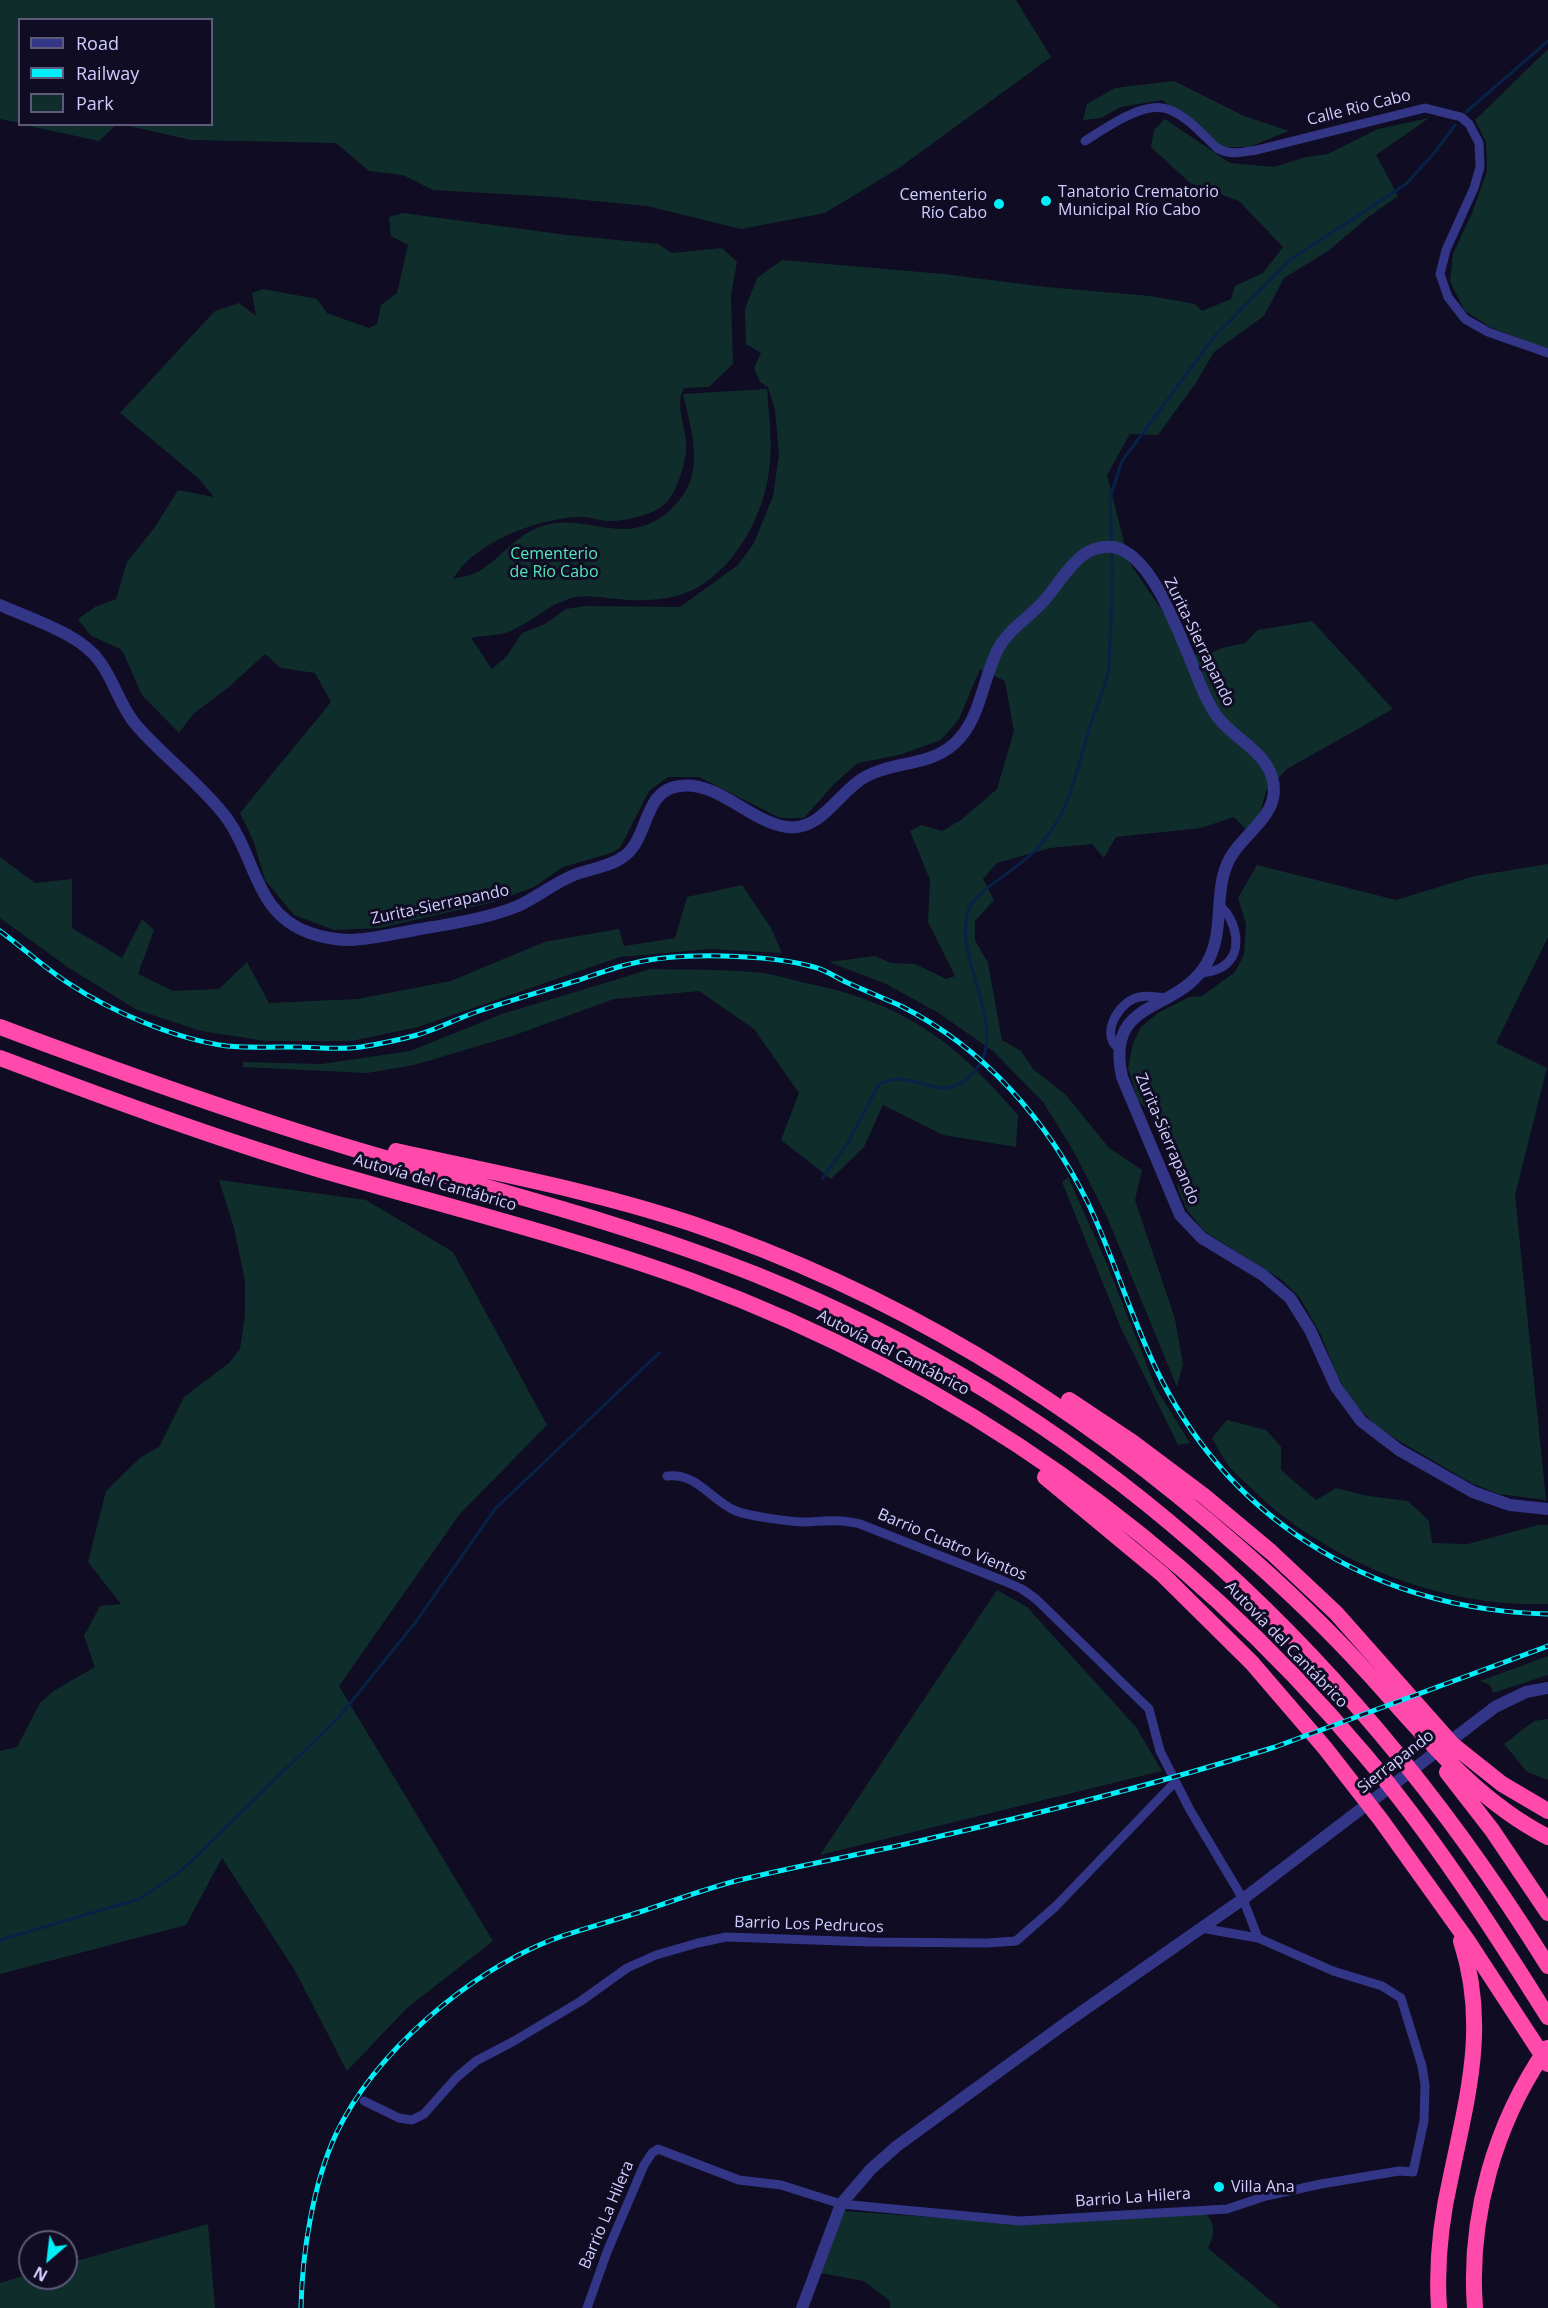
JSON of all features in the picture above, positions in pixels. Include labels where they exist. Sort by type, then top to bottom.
[{"type":"highway","name":"Autovía del Cantábrico","points":[[0,1027],[164,1088],[329,1142],[608,1223],[715,1259],[787,1288],[928,1357],[1015,1410],[1090,1460],[1161,1514],[1219,1564],[1282,1624],[1418,1778],[1486,1869],[1548,1966]]},
{"type":"highway","name":"Autovía del Cantábrico","points":[[0,1058],[216,1137],[611,1254],[695,1282],[840,1343],[893,1370],[990,1427],[1096,1500],[1156,1546],[1214,1597],[1296,1678],[1366,1756],[1465,1888],[1548,2017]]},
{"type":"highway","points":[[164,1088],[368,1144],[564,1187],[688,1222],[831,1275],[963,1336],[1071,1401],[1132,1442],[1204,1496],[1270,1552],[1336,1613],[1452,1745],[1502,1784],[1548,1811]]},
{"type":"highway","points":[[750,1245],[831,1279],[900,1312],[964,1348],[1077,1418],[1188,1503],[1257,1563],[1322,1625],[1455,1769],[1490,1800],[1548,1837]]},
{"type":"highway","points":[[770,1312],[872,1365],[978,1430],[1061,1488],[1162,1574],[1259,1671],[1325,1748],[1435,1893],[1548,2064]]},
{"type":"highway","points":[[1399,1709],[1492,1830],[1548,1914]]},
{"type":"highway","points":[[1435,1893],[1453,1924],[1466,1957],[1475,2009],[1470,2086],[1450,2178],[1440,2239],[1438,2308]]},
{"type":"highway","points":[[1475,2308],[1475,2251],[1484,2194],[1499,2141],[1524,2086],[1548,2047]]},
{"type":"street","name":"Calle Rio Cabo","points":[[1085,141],[1129,115],[1154,108],[1173,110],[1217,148],[1234,154],[1425,108],[1461,117],[1469,124],[1479,143],[1480,167],[1474,188],[1446,250],[1440,274],[1448,297],[1465,320],[1488,332],[1548,353]]},
{"type":"street","name":"Zurita-Sierrapando","points":[[0,605],[77,641],[95,655],[133,722],[202,790],[229,821],[245,850],[258,885],[277,913],[291,924],[313,934],[331,939],[354,940],[441,925],[504,910],[532,899],[570,877],[617,861],[628,854],[635,844],[655,799],[664,791],[675,786],[704,789],[779,825],[796,828],[807,825],[865,777],[885,769],[928,759],[945,751],[956,742],[975,713],[995,657],[1006,638],[1043,602],[1078,560],[1098,548],[1111,547],[1122,550],[1138,562],[1156,587],[1176,626],[1213,712],[1261,759],[1272,775],[1274,791],[1269,809],[1260,824],[1230,858],[1222,880],[1217,940],[1200,974],[1183,989],[1145,1008],[1136,1016],[1125,1032],[1120,1049],[1119,1063],[1122,1077],[1180,1215],[1188,1226],[1202,1238],[1263,1275],[1290,1298],[1310,1329],[1336,1387],[1360,1420],[1399,1450],[1473,1492],[1510,1505],[1548,1509]]},
{"type":"street","points":[[1200,974],[1224,966],[1233,954],[1235,926],[1231,917],[1220,906]]},
{"type":"street","name":"Barrio Cuatro Vientos","points":[[667,1476],[686,1477],[724,1505],[753,1516],[805,1522],[838,1519],[860,1524],[1022,1589],[1036,1599],[1149,1709],[1157,1742],[1175,1782]]},
{"type":"street","name":"Sierrapando","points":[[1243,1899],[1480,1718],[1511,1698],[1526,1692],[1548,1688]]},
{"type":"street","points":[[1175,1782],[1243,1899],[1258,1938]]},
{"type":"street","name":"Barrio Los Pedrucos","points":[[364,2101],[399,2118],[412,2120],[424,2114],[456,2078],[476,2061],[581,2001],[627,1968],[656,1955],[698,1943],[726,1937],[964,1943],[1016,1941],[1056,1906],[1175,1782]]},
{"type":"street","points":[[802,2308],[841,2204],[871,2169],[897,2146],[1243,1899]]},
{"type":"street","name":"Barrio La Hilera","points":[[587,2308],[607,2252],[644,2165],[652,2153],[658,2150],[739,2180],[781,2185],[841,2204],[1020,2221],[1227,2209],[1266,2196],[1321,2184],[1399,2171],[1413,2172],[1424,2121],[1425,2085],[1422,2066],[1401,1998],[1382,1986],[1332,1971],[1258,1938],[1201,1928]]},
{"type":"green space","points":[[0,0],[1016,0],[1051,57],[899,168],[825,213],[741,229],[647,206],[554,197],[433,190],[403,175],[369,171],[336,143],[191,140],[128,126],[213,126],[213,18],[18,18],[18,123],[0,119]]},
{"type":"green space","points":[[1548,49],[1548,349],[1490,327],[1464,310],[1450,281],[1453,254],[1472,213],[1487,171],[1486,142],[1475,120]]},
{"type":"green space","points":[[1174,81],[1244,116],[1289,131],[1249,147],[1221,147],[1162,100],[1121,107],[1101,118],[1083,120],[1087,104],[1115,88]]},
{"type":"green space","name":"Cementerio de Río Cabo","points":[[1429,118],[1376,155],[1398,196],[1367,218],[1328,251],[1284,278],[1264,316],[1214,352],[1195,384],[1158,435],[1130,434],[1107,475],[1129,562],[1168,619],[1183,655],[1208,654],[1245,643],[1258,630],[1312,621],[1393,709],[1287,769],[1266,791],[1259,817],[1246,829],[1234,817],[1201,828],[1116,837],[1104,858],[1092,844],[1050,848],[997,863],[983,879],[994,900],[975,921],[975,940],[988,963],[1002,1040],[1021,1051],[1033,1069],[1066,1095],[1109,1148],[1142,1170],[1135,1200],[1175,1319],[1183,1364],[1177,1387],[1107,1217],[1073,1150],[1043,1102],[993,1051],[937,1012],[886,984],[829,962],[875,956],[891,963],[915,964],[946,979],[955,976],[928,922],[930,880],[910,831],[921,825],[942,831],[961,820],[997,789],[1014,731],[1005,681],[980,669],[959,719],[941,740],[899,755],[858,763],[834,784],[804,818],[780,818],[699,777],[668,777],[649,791],[620,848],[611,853],[563,867],[534,887],[494,902],[379,928],[334,930],[294,915],[265,880],[253,840],[240,813],[331,702],[315,673],[281,668],[265,654],[229,687],[193,714],[179,733],[142,695],[122,650],[90,635],[78,619],[95,607],[116,599],[127,562],[155,527],[178,490],[214,497],[198,478],[120,413],[215,311],[239,303],[256,316],[252,293],[263,289],[317,299],[327,313],[369,328],[377,324],[381,305],[397,293],[408,245],[391,236],[389,217],[403,213],[567,235],[658,244],[672,253],[722,248],[737,262],[731,295],[733,364],[709,387],[684,388],[681,394],[680,407],[686,441],[684,464],[678,482],[667,502],[648,514],[630,519],[607,521],[576,517],[524,528],[507,535],[476,554],[453,579],[473,574],[491,563],[523,535],[542,526],[572,523],[629,529],[647,525],[658,519],[681,499],[689,485],[693,471],[693,442],[683,394],[767,389],[771,451],[765,490],[751,529],[727,564],[695,589],[676,596],[639,600],[576,597],[551,607],[511,631],[471,638],[492,669],[507,656],[522,633],[545,624],[566,609],[586,606],[680,607],[738,565],[754,543],[773,496],[779,455],[775,410],[768,387],[760,382],[754,368],[761,353],[746,344],[745,309],[757,278],[782,260],[944,274],[1046,287],[1150,296],[1195,304],[1202,311],[1231,299],[1235,286],[1263,273],[1283,247],[1239,201],[1190,183],[1151,147],[1154,130],[1165,119],[1230,163],[1274,167],[1306,157],[1328,154],[1378,129]]},
{"type":"green space","points":[[30,126],[115,126],[99,141]]},
{"type":"green space","points":[[0,857],[35,883],[72,879],[72,928],[122,958],[142,919],[154,930],[138,974],[173,991],[219,989],[247,962],[269,1003],[357,999],[451,981],[544,942],[619,929],[624,946],[675,938],[687,897],[742,885],[771,928],[782,953],[710,949],[620,957],[418,1027],[352,1041],[266,1041],[201,1031],[137,1010],[69,968],[0,918]]},
{"type":"green space","points":[[1548,864],[1548,937],[1496,1043],[1547,1068],[1515,1195],[1546,1500],[1499,1494],[1473,1484],[1379,1429],[1351,1400],[1337,1375],[1320,1333],[1300,1298],[1282,1280],[1204,1231],[1187,1210],[1178,1189],[1175,1153],[1161,1126],[1138,1100],[1128,1068],[1133,1043],[1141,1027],[1158,1013],[1189,997],[1202,996],[1235,972],[1244,955],[1246,924],[1238,898],[1257,865],[1396,900],[1475,876]]},
{"type":"green space","points":[[651,969],[727,970],[766,974],[840,991],[899,1014],[924,1028],[972,1066],[1018,1115],[1016,1147],[943,1135],[883,1105],[864,1147],[831,1179],[781,1140],[799,1093],[754,1029],[699,991],[614,999],[512,1036],[414,1065],[367,1073],[243,1067],[243,1062],[322,1064],[410,1051],[502,1014]]},
{"type":"green space","points":[[1068,1177],[1106,1262],[1156,1388],[1190,1443],[1178,1445],[1121,1328],[1062,1182]]},
{"type":"green space","points":[[219,1180],[366,1200],[453,1252],[547,1425],[459,1515],[339,1686],[493,1941],[407,2008],[347,2071],[294,1969],[222,1858],[186,1925],[0,1974],[0,1751],[17,1747],[40,1703],[55,1690],[95,1667],[84,1636],[100,1606],[121,1604],[88,1562],[106,1491],[141,1457],[159,1447],[184,1397],[229,1363],[240,1349],[245,1315],[245,1281],[234,1228]]},
{"type":"green space","points":[[1227,1420],[1266,1430],[1281,1447],[1281,1470],[1316,1500],[1336,1488],[1368,1496],[1408,1501],[1429,1521],[1432,1543],[1468,1544],[1538,1525],[1548,1525],[1548,1604],[1508,1603],[1467,1598],[1427,1589],[1350,1558],[1314,1538],[1281,1514],[1228,1465],[1212,1438]]},
{"type":"green space","points":[[997,1590],[1027,1607],[1136,1727],[1162,1771],[820,1855]]},
{"type":"green space","points":[[1548,1656],[1548,1675],[1493,1693],[1490,1685],[1480,1681]]},
{"type":"green space","points":[[1548,1719],[1548,1780],[1527,1772],[1504,1744],[1534,1721]]},
{"type":"green space","points":[[843,2211],[1015,2223],[1205,2213],[1213,2225],[1212,2239],[1208,2248],[1280,2308],[890,2308],[890,2301],[864,2281],[820,2273]]},
{"type":"green space","points":[[208,2224],[215,2308],[0,2308],[0,2283],[18,2278],[18,2290],[78,2290],[78,2261]]},
{"type":"waterway","points":[[1466,112],[1548,41]]},
{"type":"waterway","points":[[1112,544],[1110,498],[1122,461],[1214,337],[1290,260],[1406,184],[1435,152],[1455,125]]},
{"type":"waterway","points":[[822,1179],[847,1144],[879,1084],[892,1080],[904,1080],[949,1087],[960,1083],[972,1074],[983,1057],[987,1037],[985,1016],[965,928],[969,908],[981,893],[1034,852],[1055,824],[1067,802],[1108,673],[1112,607],[1112,550]]},
{"type":"waterway","points":[[0,1940],[139,1899],[181,1871],[339,1717],[415,1623],[495,1509],[659,1353]]},
{"type":"railway","points":[[0,931],[59,977],[85,994],[124,1014],[165,1031],[235,1047],[344,1048],[389,1042],[425,1033],[479,1011],[613,969],[653,959],[699,956],[749,957],[773,959],[823,970],[901,1006],[931,1023],[986,1065],[1033,1115],[1072,1172],[1088,1203],[1161,1379],[1193,1432],[1230,1478],[1273,1518],[1321,1551],[1373,1577],[1429,1597],[1487,1609],[1548,1614]]},
{"type":"railway","points":[[301,2308],[306,2242],[315,2197],[336,2134],[353,2104],[374,2074],[427,2019],[487,1973],[519,1955],[551,1940],[729,1883],[999,1822],[1138,1787],[1229,1761],[1275,1747],[1548,1646]]},
{"type":"place","name":"Tanatorio Crematorio Municipal Río Cabo","points":[[1046,201]]},
{"type":"place","name":"Cementerio Río Cabo","points":[[999,204]]},
{"type":"place","name":"Villa Ana","points":[[1219,2187]]}]
